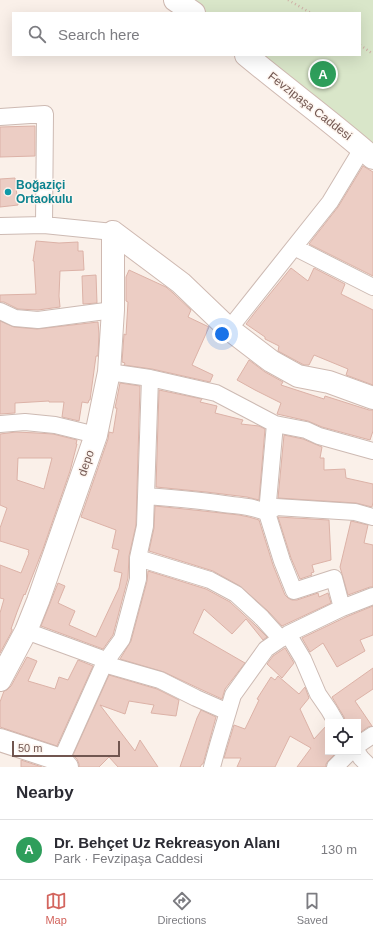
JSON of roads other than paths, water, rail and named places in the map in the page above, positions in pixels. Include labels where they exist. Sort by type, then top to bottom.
[{"type":"street","points":[[175,0],[193,12]]},
{"type":"street","name":"Fevzipaşa Caddesi","points":[[247,56],[368,153]]},
{"type":"street","points":[[0,117],[45,114],[44,225]]},
{"type":"street","points":[[229,329],[368,153]]},
{"type":"street","points":[[0,226],[44,225],[113,232],[181,283],[229,329],[271,361],[298,376],[330,382],[373,398]]},
{"type":"street","name":"depo","points":[[0,680],[26,631],[38,601],[96,435],[109,372],[114,310],[113,232]]},
{"type":"street","points":[[294,247],[373,287]]},
{"type":"street","points":[[0,311],[15,318],[38,320],[114,310]]},
{"type":"street","points":[[109,372],[150,378],[216,393],[275,424],[306,430],[318,436],[373,451]]},
{"type":"street","points":[[0,740],[64,764],[104,664],[122,639],[138,579],[138,558],[145,526],[150,378]]},
{"type":"street","points":[[0,424],[25,422],[55,425],[96,435]]},
{"type":"street","points":[[275,424],[267,513],[282,561],[294,591],[334,578],[342,608]]},
{"type":"street","points":[[146,496],[258,508],[267,513]]},
{"type":"street","points":[[267,513],[276,507],[355,512],[373,516]]},
{"type":"street","points":[[138,558],[210,580],[236,594],[284,636],[303,659],[318,694],[334,719]]},
{"type":"street","points":[[212,767],[233,695],[266,649],[284,636],[342,608],[373,596]]},
{"type":"street","points":[[26,631],[100,658],[104,664],[160,680],[228,712]]},
{"type":"street","points":[[361,743],[373,735]]},
{"type":"street","points":[[335,767],[347,755]]},
{"type":"street","points":[[359,755],[370,767]]},
{"type":"place","name":"Dr. Behçet Uz Rekreasyon Alanı","points":[[323,74]]},
{"type":"place","name":"Boğaziçi Ortaokulu","points":[[8,192]]}]
